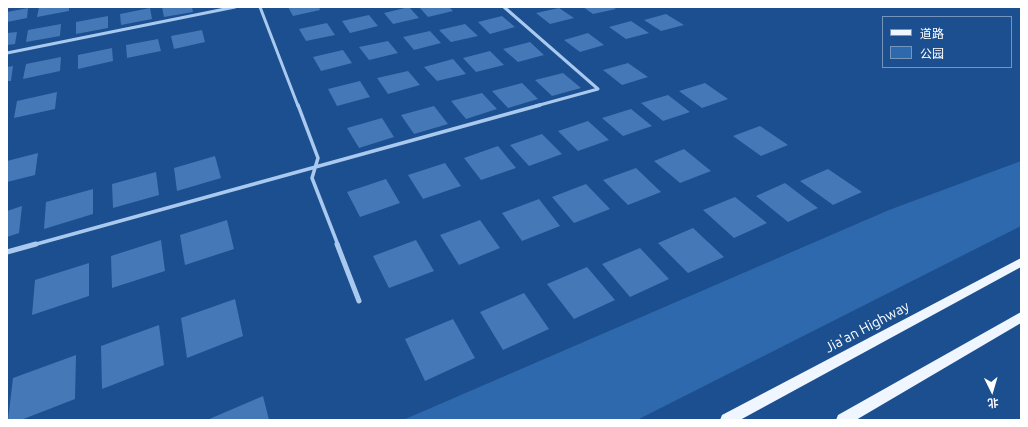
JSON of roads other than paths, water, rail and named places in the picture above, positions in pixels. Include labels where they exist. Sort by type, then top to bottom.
[{"type":"main road","name":"Jia'an Highway","points":[[727,420],[1021,262]]},
{"type":"main road","points":[[843,420],[1021,317]]},
{"type":"street","points":[[7,53],[235,7]]},
{"type":"street","points":[[260,7],[318,158],[312,178],[359,301]]},
{"type":"street","points":[[7,252],[598,89],[504,7]]}]
